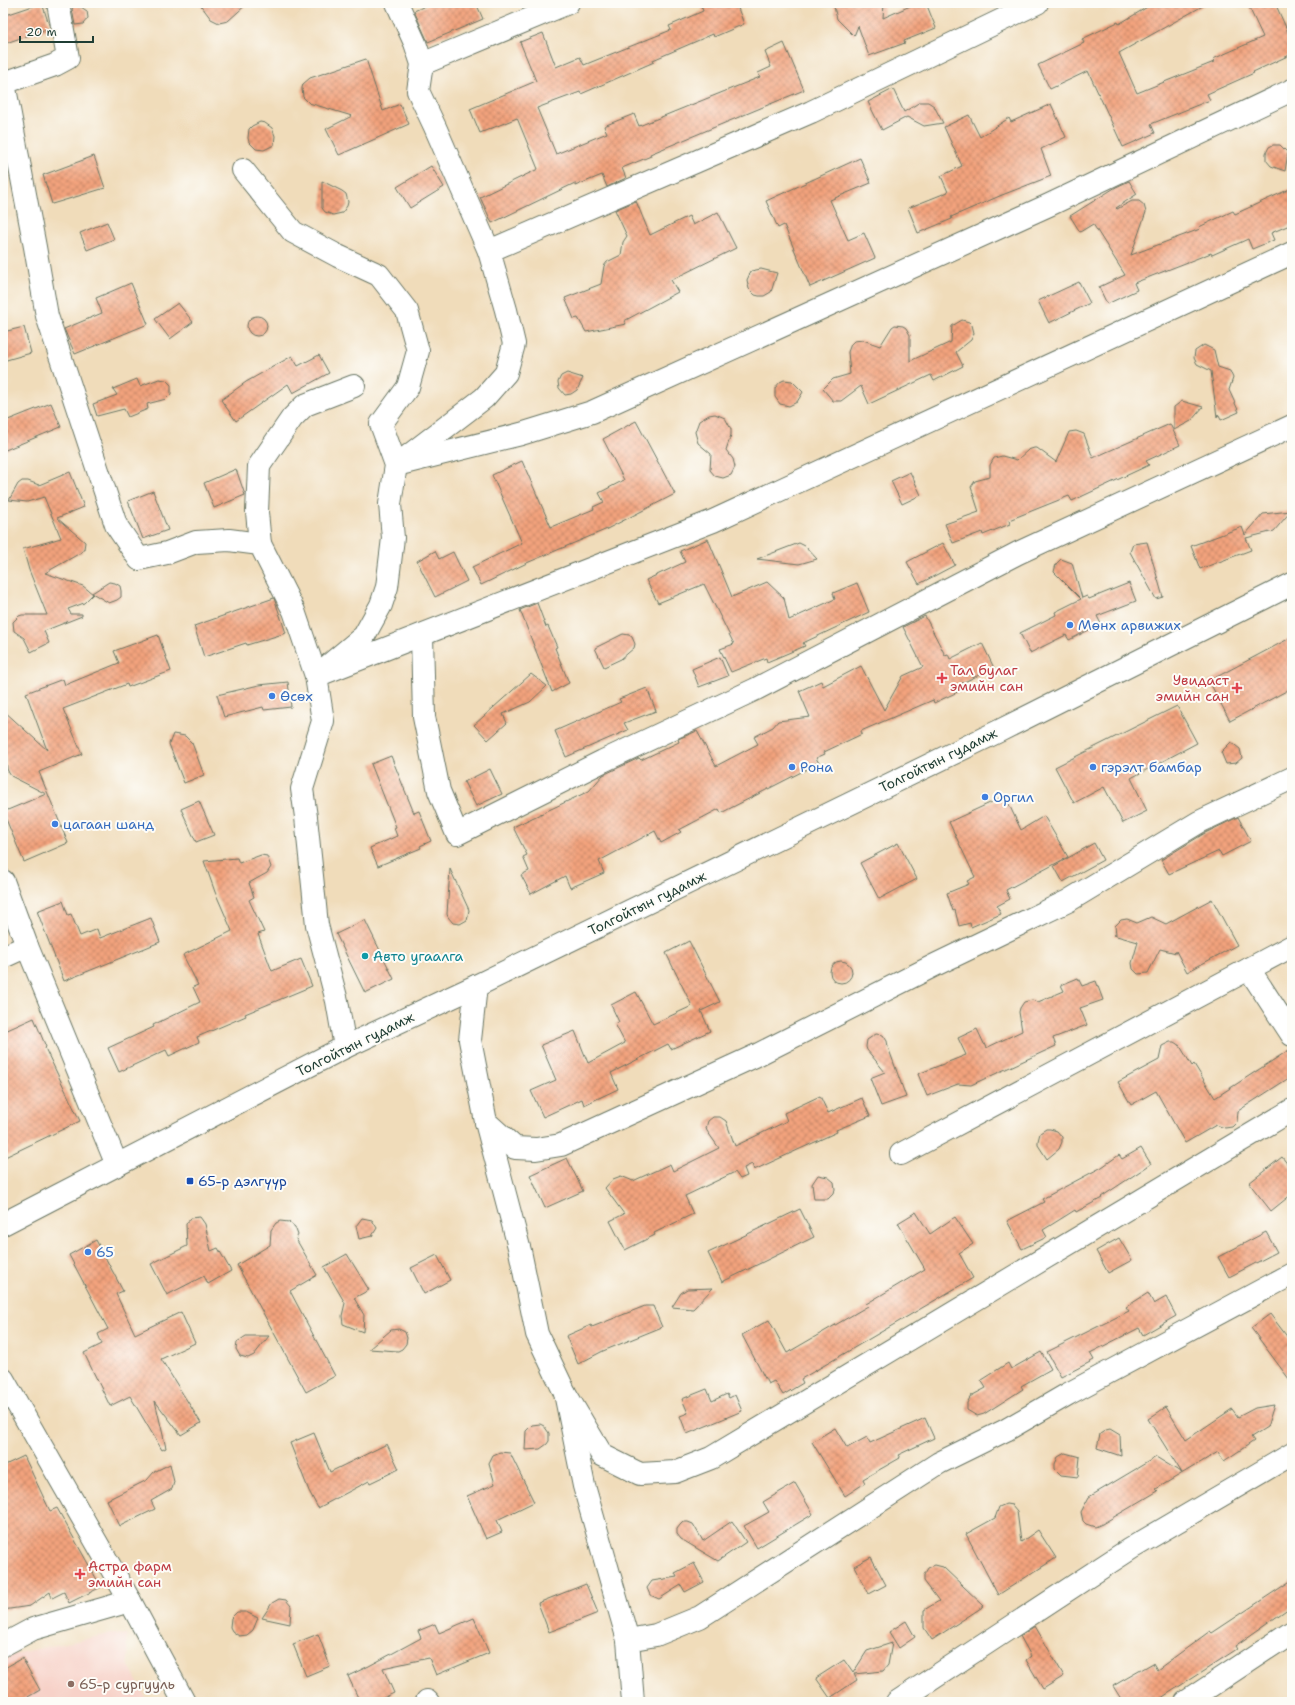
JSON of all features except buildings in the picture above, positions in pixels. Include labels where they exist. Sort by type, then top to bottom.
[{"type":"street","points":[[58,3],[68,58],[55,65],[4,82],[36,247],[47,316],[116,525],[139,559],[167,553],[196,542],[229,540],[260,544]]},
{"type":"street","points":[[396,465],[484,398],[506,373],[514,344],[489,251],[436,126],[418,91],[422,64],[415,42],[397,3]]},
{"type":"street","points":[[422,64],[568,3]]},
{"type":"street","points":[[489,251],[811,112],[1036,3]]},
{"type":"street","points":[[396,465],[521,434],[592,412],[1049,204],[1292,90]]},
{"type":"street","points":[[244,170],[294,232],[338,256],[379,275],[407,311],[418,351],[408,387],[381,424],[396,465],[390,504],[393,538],[387,587],[381,605],[364,636],[316,676]]},
{"type":"street","points":[[316,676],[714,521],[1292,253]]},
{"type":"street","points":[[345,1047],[337,1001],[317,925],[302,789],[323,721],[316,676],[294,611],[260,544],[257,512],[259,466],[292,418],[305,405],[354,386]]},
{"type":"street","points":[[422,635],[424,717],[439,791],[457,834],[603,761],[756,689],[1018,553],[1292,426]]},
{"type":"street","name":"Толгойтын гудамж","points":[[3,1224],[345,1047],[476,986],[999,731],[1292,584]]},
{"type":"street","points":[[486,1122],[515,1148],[536,1149],[561,1145],[755,1056],[937,964],[1068,901],[1199,822],[1292,778]]},
{"type":"street","points":[[3,881],[27,946],[117,1165]]},
{"type":"street","points":[[3,957],[27,946]]},
{"type":"street","points":[[902,1154],[1292,946]]},
{"type":"street","points":[[1249,969],[1292,1035]]},
{"type":"street","points":[[476,986],[470,1040],[486,1122],[520,1251],[537,1334],[565,1393],[602,1455],[640,1474],[676,1472],[710,1458],[1292,1110]]},
{"type":"street","points":[[628,1640],[656,1635],[700,1617],[939,1463],[1006,1430],[1068,1394],[1292,1274]]},
{"type":"street","points":[[3,1379],[130,1600],[184,1702]]},
{"type":"street","points":[[565,1393],[584,1486],[628,1640],[633,1702]]},
{"type":"street","points":[[897,1702],[1130,1549],[1292,1454]]},
{"type":"street","points":[[3,1645],[33,1629],[130,1600]]},
{"type":"street","points":[[1186,1702],[1292,1632]]},
{"type":"shaded area","name":"65-р сургууль","points":[[110,1634],[126,1635],[129,1666],[148,1702],[3,1702],[3,1661],[12,1655]]},
{"type":"place","name":"Мөнх арвижих","points":[[1070,625]]},
{"type":"place","name":"Тал булаг эмийн сан","points":[[942,678]]},
{"type":"place","name":"Увидаст эмийн сан","points":[[1237,688]]},
{"type":"place","name":"Өсөх","points":[[272,696]]},
{"type":"place","name":"Рона","points":[[792,767]]},
{"type":"place","name":"гэрэлт бамбар","points":[[1093,767]]},
{"type":"place","name":"Оргил","points":[[985,797]]},
{"type":"place","name":"цагаан шанд","points":[[55,824]]},
{"type":"place","name":"Авто угаалга","points":[[365,956]]},
{"type":"place","name":"65-р дэлгүүр","points":[[190,1181]]},
{"type":"place","name":"65","points":[[88,1252]]},
{"type":"place","name":"Астра фарм эмийн сан","points":[[80,1574]]},
{"type":"place","name":"65-р сургууль","points":[[71,1684]]}]
